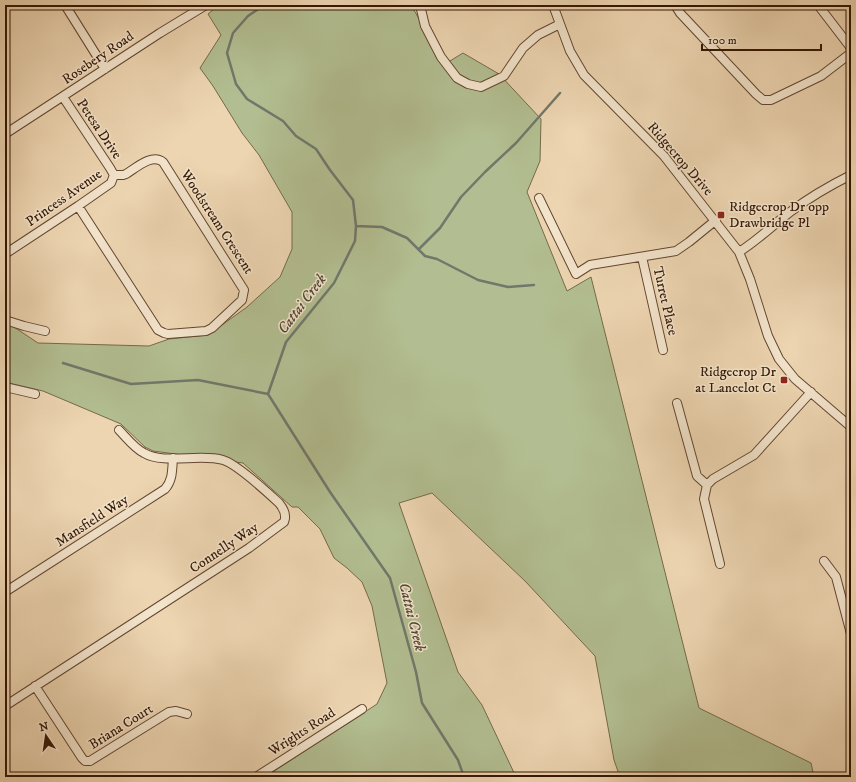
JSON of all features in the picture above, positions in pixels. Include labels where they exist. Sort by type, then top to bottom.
[{"type":"street","points":[[65,5],[106,69]]},
{"type":"street","name":"Rosebery Road","points":[[5,134],[206,5]]},
{"type":"street","points":[[420,5],[425,26],[441,57],[457,78],[468,84],[481,87],[504,76],[523,48],[538,34],[560,24]]},
{"type":"street","name":"Ridgecrop Drive","points":[[553,5],[570,50],[584,75],[664,156],[716,220],[739,252],[745,265],[770,342],[779,359],[795,379],[851,427]]},
{"type":"street","points":[[675,5],[685,18],[763,100],[771,100],[821,76],[851,53]]},
{"type":"street","points":[[818,5],[851,48]]},
{"type":"street","name":"Petesa Drive","points":[[63,97],[114,175]]},
{"type":"street","name":"Woodstream Crescent","points":[[78,206],[158,330],[168,334],[206,331],[212,328],[242,300],[244,290],[167,169],[160,159],[155,158],[123,175],[114,175]]},
{"type":"street","name":"Princess Avenue","points":[[5,254],[111,183],[114,175]]},
{"type":"street","points":[[739,252],[791,211],[824,188],[851,175]]},
{"type":"street","points":[[539,198],[576,274],[590,266],[676,251],[716,220]]},
{"type":"street","name":"Turret Place","points":[[642,257],[663,350]]},
{"type":"street","points":[[5,320],[45,331]]},
{"type":"street","points":[[5,387],[35,394]]},
{"type":"street","points":[[720,564],[704,499],[707,485],[713,479],[754,455],[810,392]]},
{"type":"street","points":[[677,403],[697,476],[707,485]]},
{"type":"street","name":"Connelly Way","points":[[5,706],[249,548],[284,522],[284,511],[280,503],[234,465],[224,460],[210,458],[157,457],[143,452],[119,430]]},
{"type":"street","name":"Mansfield Way","points":[[5,592],[165,489],[172,479],[173,458]]},
{"type":"street","points":[[824,561],[836,577],[851,634]]},
{"type":"street","name":"Briana Court","points":[[35,686],[82,758],[87,761],[90,761],[169,712],[176,711],[187,714]]},
{"type":"street","name":"Wrights Road","points":[[256,777],[362,709]]},
{"type":"green space","points":[[219,5],[411,5],[445,64],[463,53],[499,74],[541,119],[540,161],[527,192],[567,291],[591,277],[699,708],[811,763],[814,777],[620,777],[614,760],[595,656],[525,581],[432,493],[399,503],[458,672],[482,705],[516,777],[265,777],[377,704],[387,683],[372,606],[362,582],[334,558],[320,529],[298,507],[292,507],[243,463],[153,451],[145,447],[121,424],[43,391],[5,382],[5,321],[38,343],[149,346],[169,339],[208,335],[247,307],[280,277],[292,249],[292,212],[259,155],[242,133],[200,68],[221,35],[208,14]]},
{"type":"waterway","name":"Cattai Creek","points":[[264,5],[248,16],[233,33],[227,53],[236,84],[247,99],[283,121],[296,136],[316,149],[353,200],[356,226],[355,241],[334,283],[286,342],[268,394],[330,492],[390,578],[416,672],[422,703],[458,760],[464,777]]},
{"type":"waterway","points":[[419,249],[440,228],[461,197],[516,143],[560,93]]},
{"type":"waterway","points":[[356,226],[382,227],[407,238],[425,256],[437,259],[478,280],[508,287],[534,285]]},
{"type":"waterway","points":[[63,363],[131,384],[198,380],[268,394]]},
{"type":"place","name":"Ridgecrop Dr opp Drawbridge Pl","points":[[721,215]]},
{"type":"place","name":"Ridgecrop Dr at Lancelot Ct","points":[[784,380]]}]
